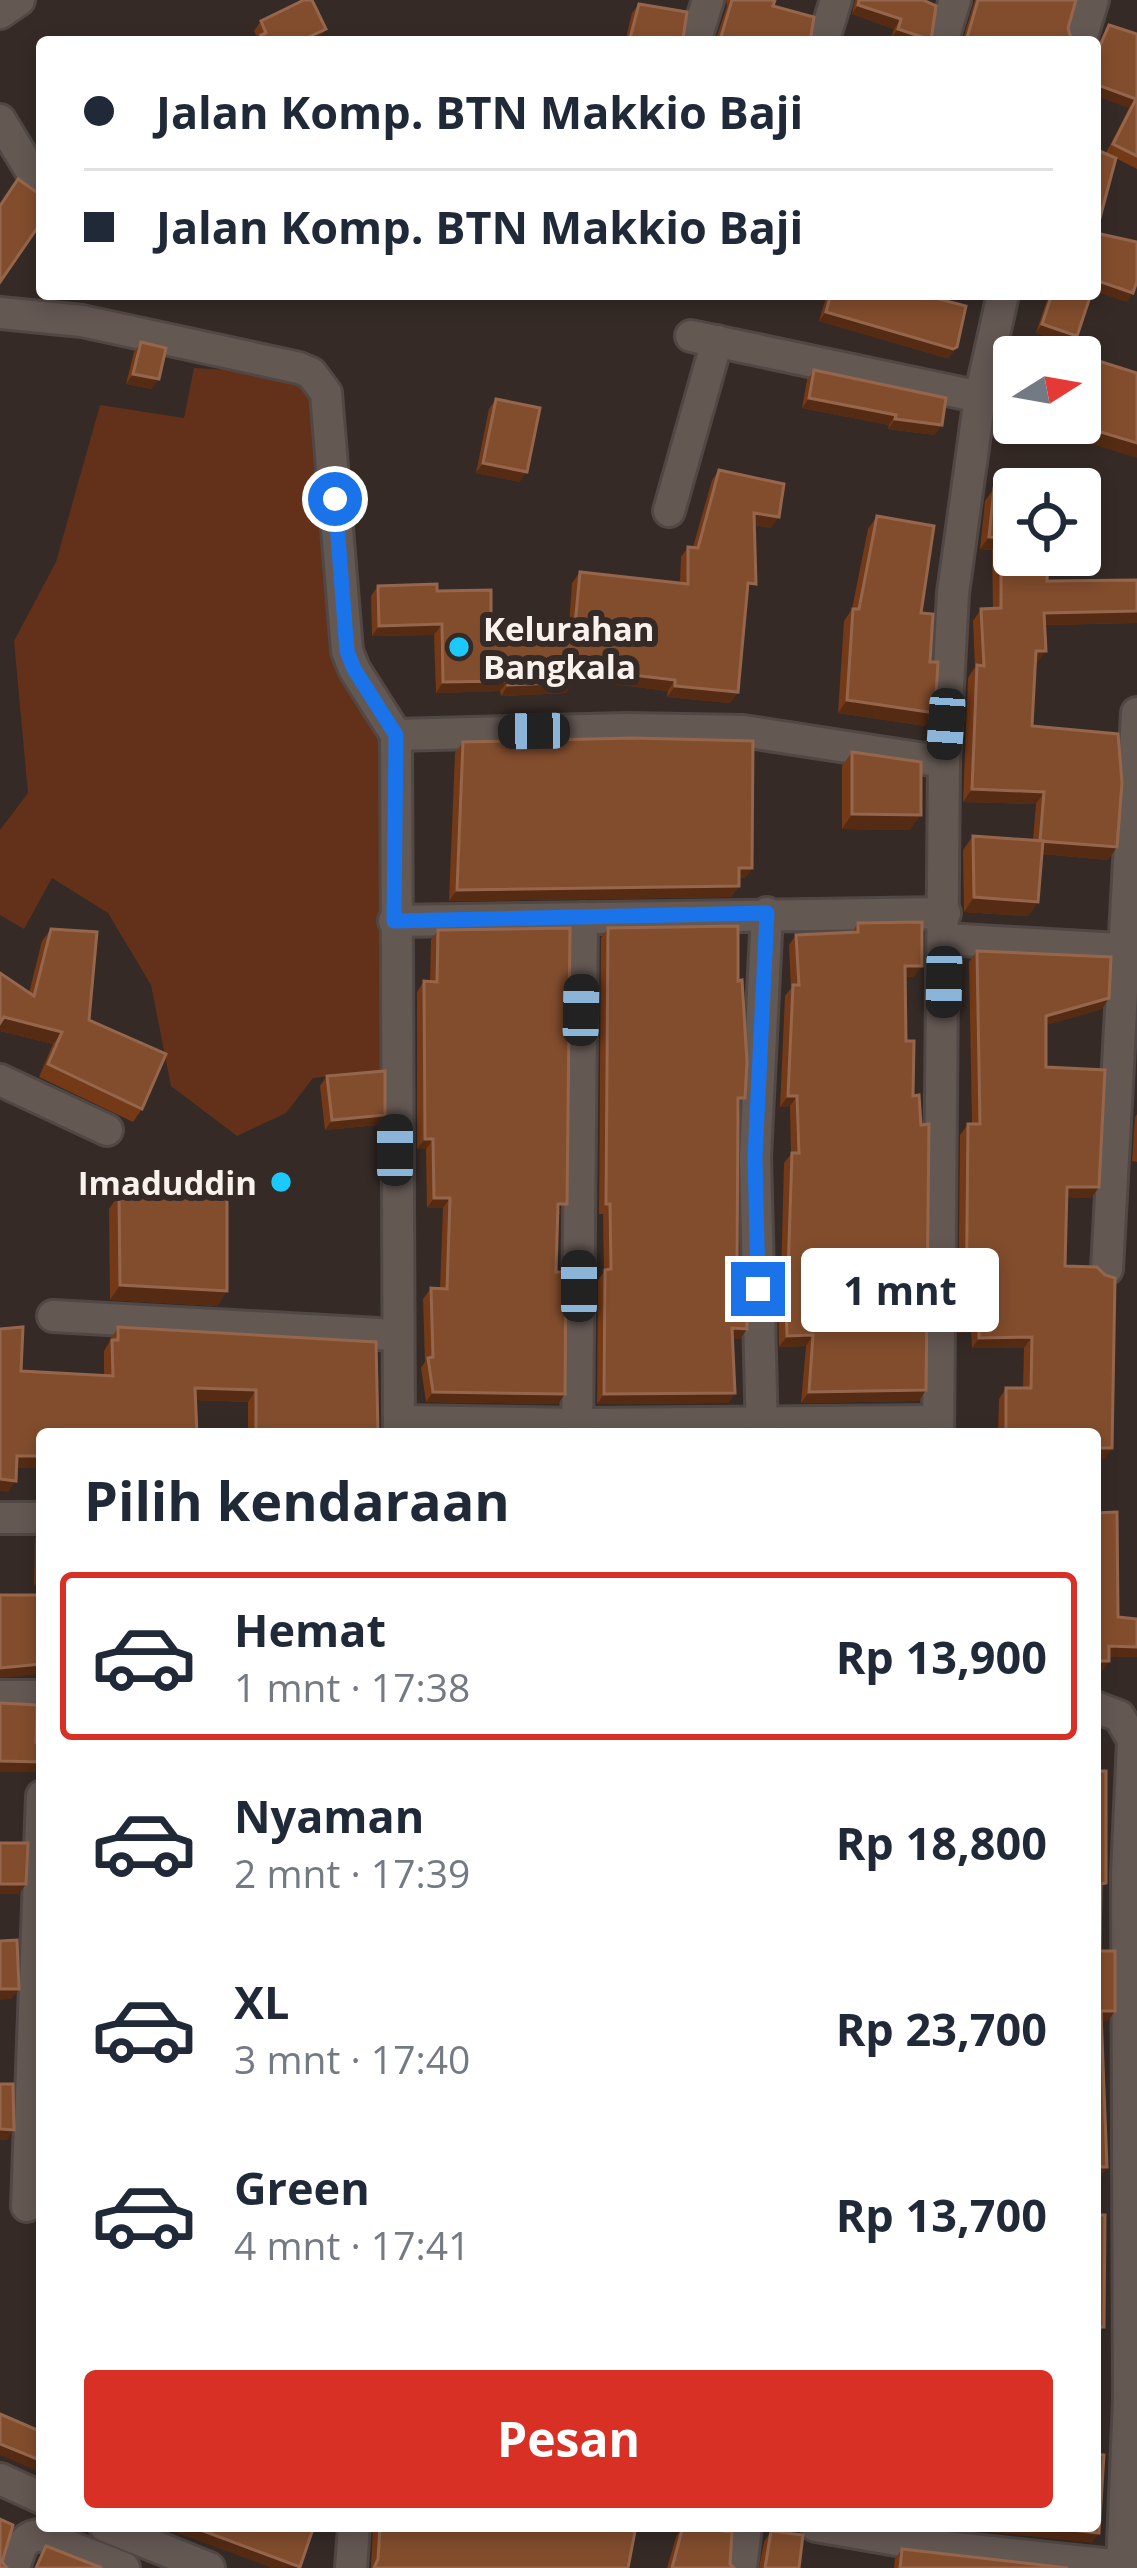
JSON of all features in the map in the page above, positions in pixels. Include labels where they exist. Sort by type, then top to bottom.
[{"type":"street","points":[[0,13],[19,0]]},
{"type":"street","points":[[697,36],[708,0]]},
{"type":"street","points":[[825,36],[836,0]]},
{"type":"street","points":[[944,36],[955,0]]},
{"type":"street","points":[[1081,36],[1093,0]]},
{"type":"street","points":[[0,119],[36,179]]},
{"type":"street","points":[[767,913],[755,1157],[762,1428],[938,1428],[944,762],[952,593],[980,397],[1003,300]]},
{"type":"street","points":[[0,313],[79,308],[299,368],[320,382],[330,409],[347,651],[396,735],[399,1427],[488,1428]]},
{"type":"street","points":[[669,511],[704,339],[980,397]]},
{"type":"street","points":[[1107,1269],[1131,949],[1137,713]]},
{"type":"street","points":[[396,735],[743,731],[944,762]]},
{"type":"street","points":[[394,921],[767,913],[945,926],[1131,949]]},
{"type":"street","points":[[577,1428],[582,918]]},
{"type":"street","points":[[0,1080],[107,1130]]},
{"type":"street","points":[[53,1316],[396,1335]]},
{"type":"street","points":[[0,1518],[36,1518]]},
{"type":"street","points":[[0,1696],[36,1696]]},
{"type":"street","points":[[890,2532],[1127,2555],[1127,1875],[1133,1740],[1119,1716],[1101,1709]]},
{"type":"street","points":[[27,2206],[36,1960]]},
{"type":"street","points":[[0,2480],[36,2495]]},
{"type":"street","points":[[119,2532],[209,2568]]},
{"type":"street","points":[[351,2568],[354,2532]]},
{"type":"street","points":[[741,2568],[745,2532]]},
{"type":"street","points":[[14,2568],[22,2543],[40,2534],[124,2568]]},
{"type":"shaded area","points":[[194,368],[246,371],[311,387],[322,462],[333,662],[382,741],[382,1071],[313,1078],[286,1113],[237,1136],[171,1086],[151,985],[108,913],[52,878],[24,929],[0,915],[0,830],[28,793],[14,641],[56,562],[100,405],[184,418]]},
{"type":"building","points":[[312,0],[326,29],[311,36],[261,36],[266,33],[261,21]]},
{"type":"building","points":[[732,0],[775,0],[773,6],[814,17],[811,36],[721,36]]},
{"type":"building","points":[[859,0],[923,0],[936,6],[932,36],[898,29],[901,19],[858,5]]},
{"type":"building","points":[[978,0],[1076,0],[1070,36],[968,36]]},
{"type":"building","points":[[639,4],[687,12],[683,36],[631,36]]},
{"type":"building","points":[[1109,25],[1137,34],[1137,156],[1113,144],[1136,99],[1101,86],[1101,43]]},
{"type":"building","points":[[1101,152],[1116,158],[1101,214]]},
{"type":"building","points":[[18,179],[36,192],[36,230],[0,282],[0,206]]},
{"type":"building","points":[[1101,234],[1137,242],[1133,293],[1101,282]]},
{"type":"building","points":[[829,300],[943,300],[966,306],[953,349],[826,312]]},
{"type":"building","points":[[1050,300],[1089,300],[1077,336],[1042,324]]},
{"type":"building","points":[[141,342],[166,348],[159,379],[133,374]]},
{"type":"building","points":[[1101,362],[1137,373],[1137,443],[1101,432]]},
{"type":"building","points":[[814,370],[946,398],[942,425],[809,398]]},
{"type":"building","points":[[496,399],[540,408],[527,472],[483,463]]},
{"type":"building","points":[[719,470],[784,484],[779,517],[754,513],[756,584],[748,583],[738,692],[573,668],[573,682],[443,682],[442,624],[379,626],[378,586],[437,584],[437,591],[491,590],[491,629],[575,625],[580,572],[688,584],[688,547],[698,548]]},
{"type":"building","points":[[877,516],[934,526],[921,613],[933,614],[930,662],[938,662],[935,713],[847,700],[853,609],[859,609]]},
{"type":"building","points":[[1001,576],[1047,576],[1047,581],[1137,580],[1137,611],[1044,613],[1046,651],[1036,651],[1032,726],[1118,734],[1122,783],[1117,847],[1040,841],[1044,792],[972,789],[977,665],[984,666],[981,609],[1001,608]]},
{"type":"building","points":[[753,741],[752,868],[739,868],[739,886],[457,890],[463,742]]},
{"type":"building","points":[[852,752],[921,762],[921,815],[852,814]]},
{"type":"building","points":[[973,836],[1043,841],[1038,902],[974,897]]},
{"type":"building","points":[[922,922],[922,966],[905,966],[906,1041],[914,1041],[913,1096],[919,1095],[921,1125],[929,1124],[926,1390],[809,1392],[813,1335],[787,1336],[785,1273],[792,1153],[799,1153],[797,1096],[788,1096],[793,985],[799,985],[796,935],[858,932],[858,923]]},
{"type":"building","points":[[738,926],[738,981],[742,980],[747,1062],[745,1098],[738,1098],[737,1275],[746,1275],[747,1329],[732,1328],[735,1393],[604,1394],[605,1270],[611,1269],[610,1204],[606,1204],[608,928]]},
{"type":"building","points":[[570,928],[567,1204],[558,1204],[556,1272],[566,1272],[565,1394],[433,1392],[428,1358],[433,1357],[431,1288],[447,1289],[450,1198],[434,1198],[433,1139],[425,1139],[424,981],[437,982],[438,930]]},
{"type":"building","points":[[51,929],[97,932],[89,1020],[166,1054],[142,1109],[48,1064],[62,1032],[4,1017],[0,1023],[0,973],[34,996]]},
{"type":"building","points":[[977,951],[1111,957],[1109,998],[1046,1016],[1046,1067],[1105,1070],[1099,1187],[1067,1187],[1065,1266],[1097,1267],[1115,1278],[1112,1448],[1101,1448],[1101,1428],[1006,1428],[1006,1388],[1031,1388],[1032,1337],[979,1338],[979,1322],[966,1323],[968,1124],[980,1124]]},
{"type":"building","points":[[385,1071],[385,1115],[332,1120],[327,1076]]},
{"type":"building","points":[[119,1194],[227,1194],[227,1291],[120,1285]]},
{"type":"building","points":[[23,1327],[21,1371],[113,1376],[112,1340],[118,1340],[118,1327],[376,1342],[378,1428],[256,1428],[256,1390],[195,1388],[197,1428],[36,1428],[36,1456],[17,1456],[16,1481],[0,1479],[0,1329]]},
{"type":"building","points":[[1117,1512],[1118,1617],[1137,1619],[1137,1647],[1109,1646],[1109,1661],[1101,1661],[1101,1513]]},
{"type":"building","points":[[0,1595],[36,1595],[36,1665],[0,1668]]},
{"type":"building","points":[[0,1703],[36,1705],[36,1762],[0,1761]]},
{"type":"building","points":[[1101,1771],[1106,1771],[1106,1883],[1101,1884]]},
{"type":"building","points":[[0,1843],[28,1843],[26,1884],[0,1884]]},
{"type":"building","points":[[17,1940],[19,1989],[0,1989],[0,1941]]},
{"type":"building","points":[[1101,1951],[1115,1951],[1115,2011],[1101,2011]]},
{"type":"building","points":[[1101,2011],[1107,2167],[1101,2167]]},
{"type":"building","points":[[0,2084],[13,2084],[14,2130],[0,2129]]},
{"type":"building","points":[[1101,2215],[1105,2215],[1101,2327]]},
{"type":"building","points":[[0,2414],[36,2429],[36,2459],[0,2444]]},
{"type":"building","points":[[0,2519],[13,2525],[2,2562],[7,2568],[0,2568]]},
{"type":"building","points":[[206,2532],[312,2532],[300,2567]]},
{"type":"building","points":[[380,2532],[635,2532],[628,2568],[374,2568]]},
{"type":"building","points":[[681,2532],[732,2532],[730,2564],[734,2568],[672,2568]]},
{"type":"building","points":[[771,2532],[803,2535],[799,2568],[765,2568]]},
{"type":"building","points":[[46,2546],[102,2568],[36,2568]]},
{"type":"building","points":[[902,2549],[1068,2568],[900,2568]]},
{"type":"place","name":"Kelurahan Bangkala","points":[[459,647]]},
{"type":"place","name":"Imaduddin","points":[[281,1182]]},
{"type":"route","points":[[335,499],[347,651],[396,735],[394,921],[767,913],[755,1157],[758,1289]]}]
